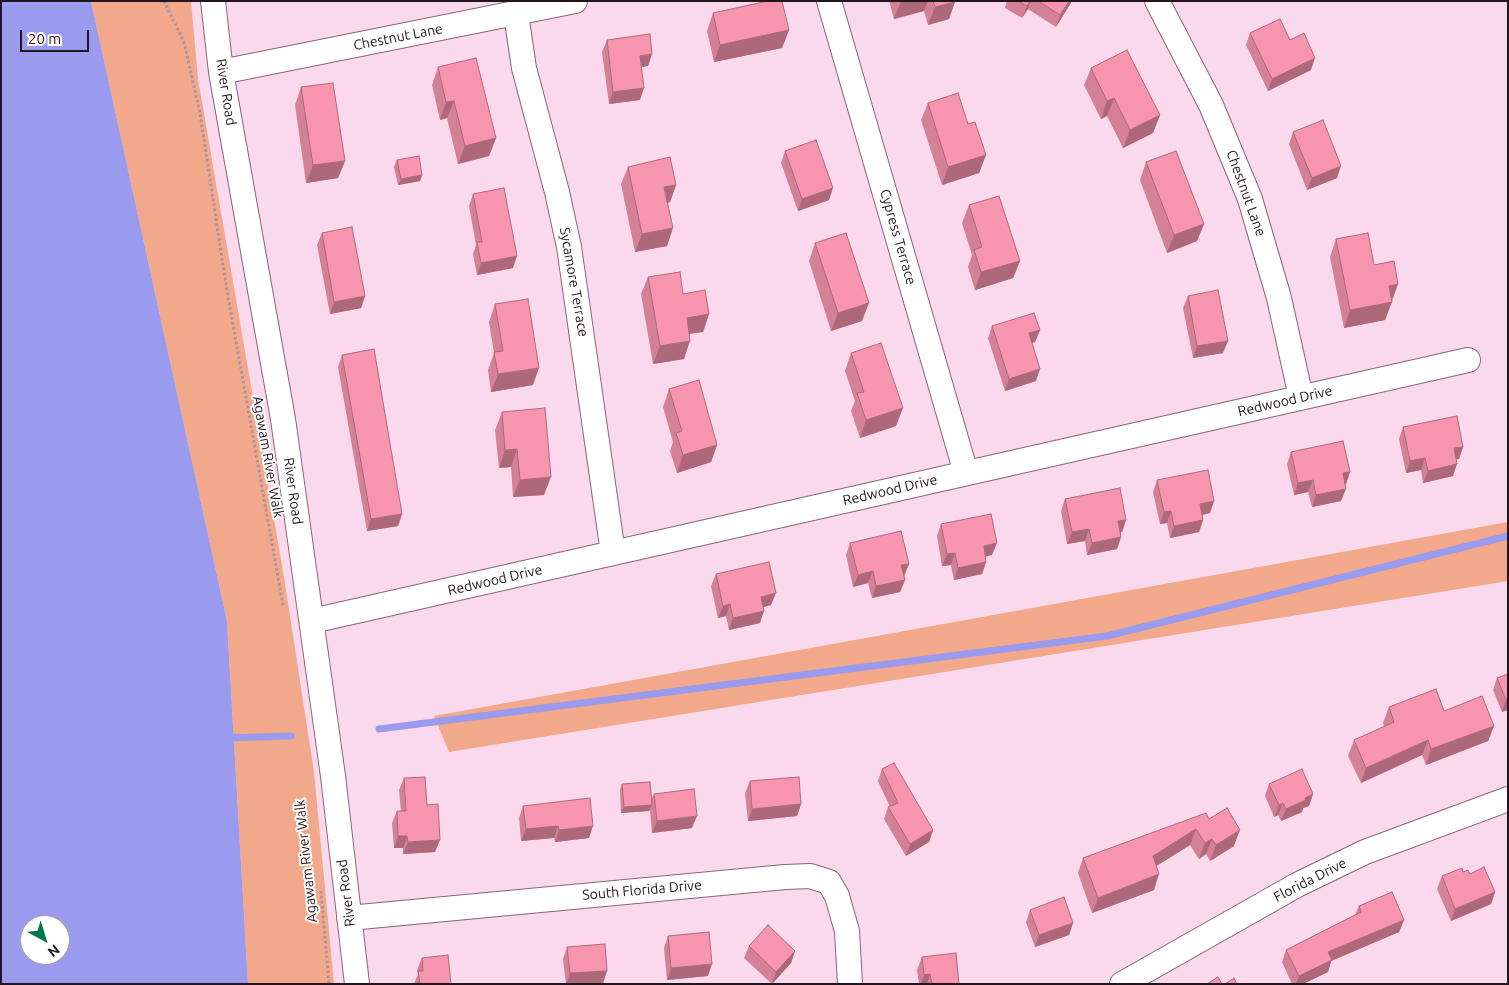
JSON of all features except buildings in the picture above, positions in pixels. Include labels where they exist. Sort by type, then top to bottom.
[{"type":"street","name":"River Road","points":[[214,1],[221,72],[283,418],[312,621],[357,984]]},
{"type":"street","name":"Chestnut Lane","points":[[221,72],[575,1]]},
{"type":"street","name":"Cypress Terrace","points":[[829,1],[966,473]]},
{"type":"street","name":"Chestnut Lane","points":[[1157,1],[1204,90],[1250,199],[1279,298],[1301,397]]},
{"type":"street","name":"Sycamore Terrace","points":[[516,14],[524,68],[557,192],[569,247],[614,553]]},
{"type":"street","name":"Redwood Drive","points":[[312,621],[1468,360]]},
{"type":"street","name":"Florida Drive","points":[[1122,984],[1297,885],[1356,856],[1508,799]]},
{"type":"street","name":"South Florida Drive","points":[[349,918],[779,877],[810,876],[829,882],[837,896],[847,930],[850,984]]},
{"type":"path","name":"Agawam River Walk","points":[[164,1],[184,42],[200,113],[227,291],[285,612]]},
{"type":"path","name":"Agawam River Walk","points":[[320,890],[329,984]]},
{"type":"shaded area","points":[[91,1],[191,1],[198,79],[284,577],[314,772],[334,984],[248,984],[227,621]]},
{"type":"shaded area","points":[[1508,522],[1508,581],[449,752],[434,716]]},
{"type":"water","points":[[1,1],[91,1],[227,621],[248,984],[1,984]]},
{"type":"waterway","points":[[379,729],[1107,636],[1508,536]]},
{"type":"waterway","points":[[226,738],[291,736]]}]
